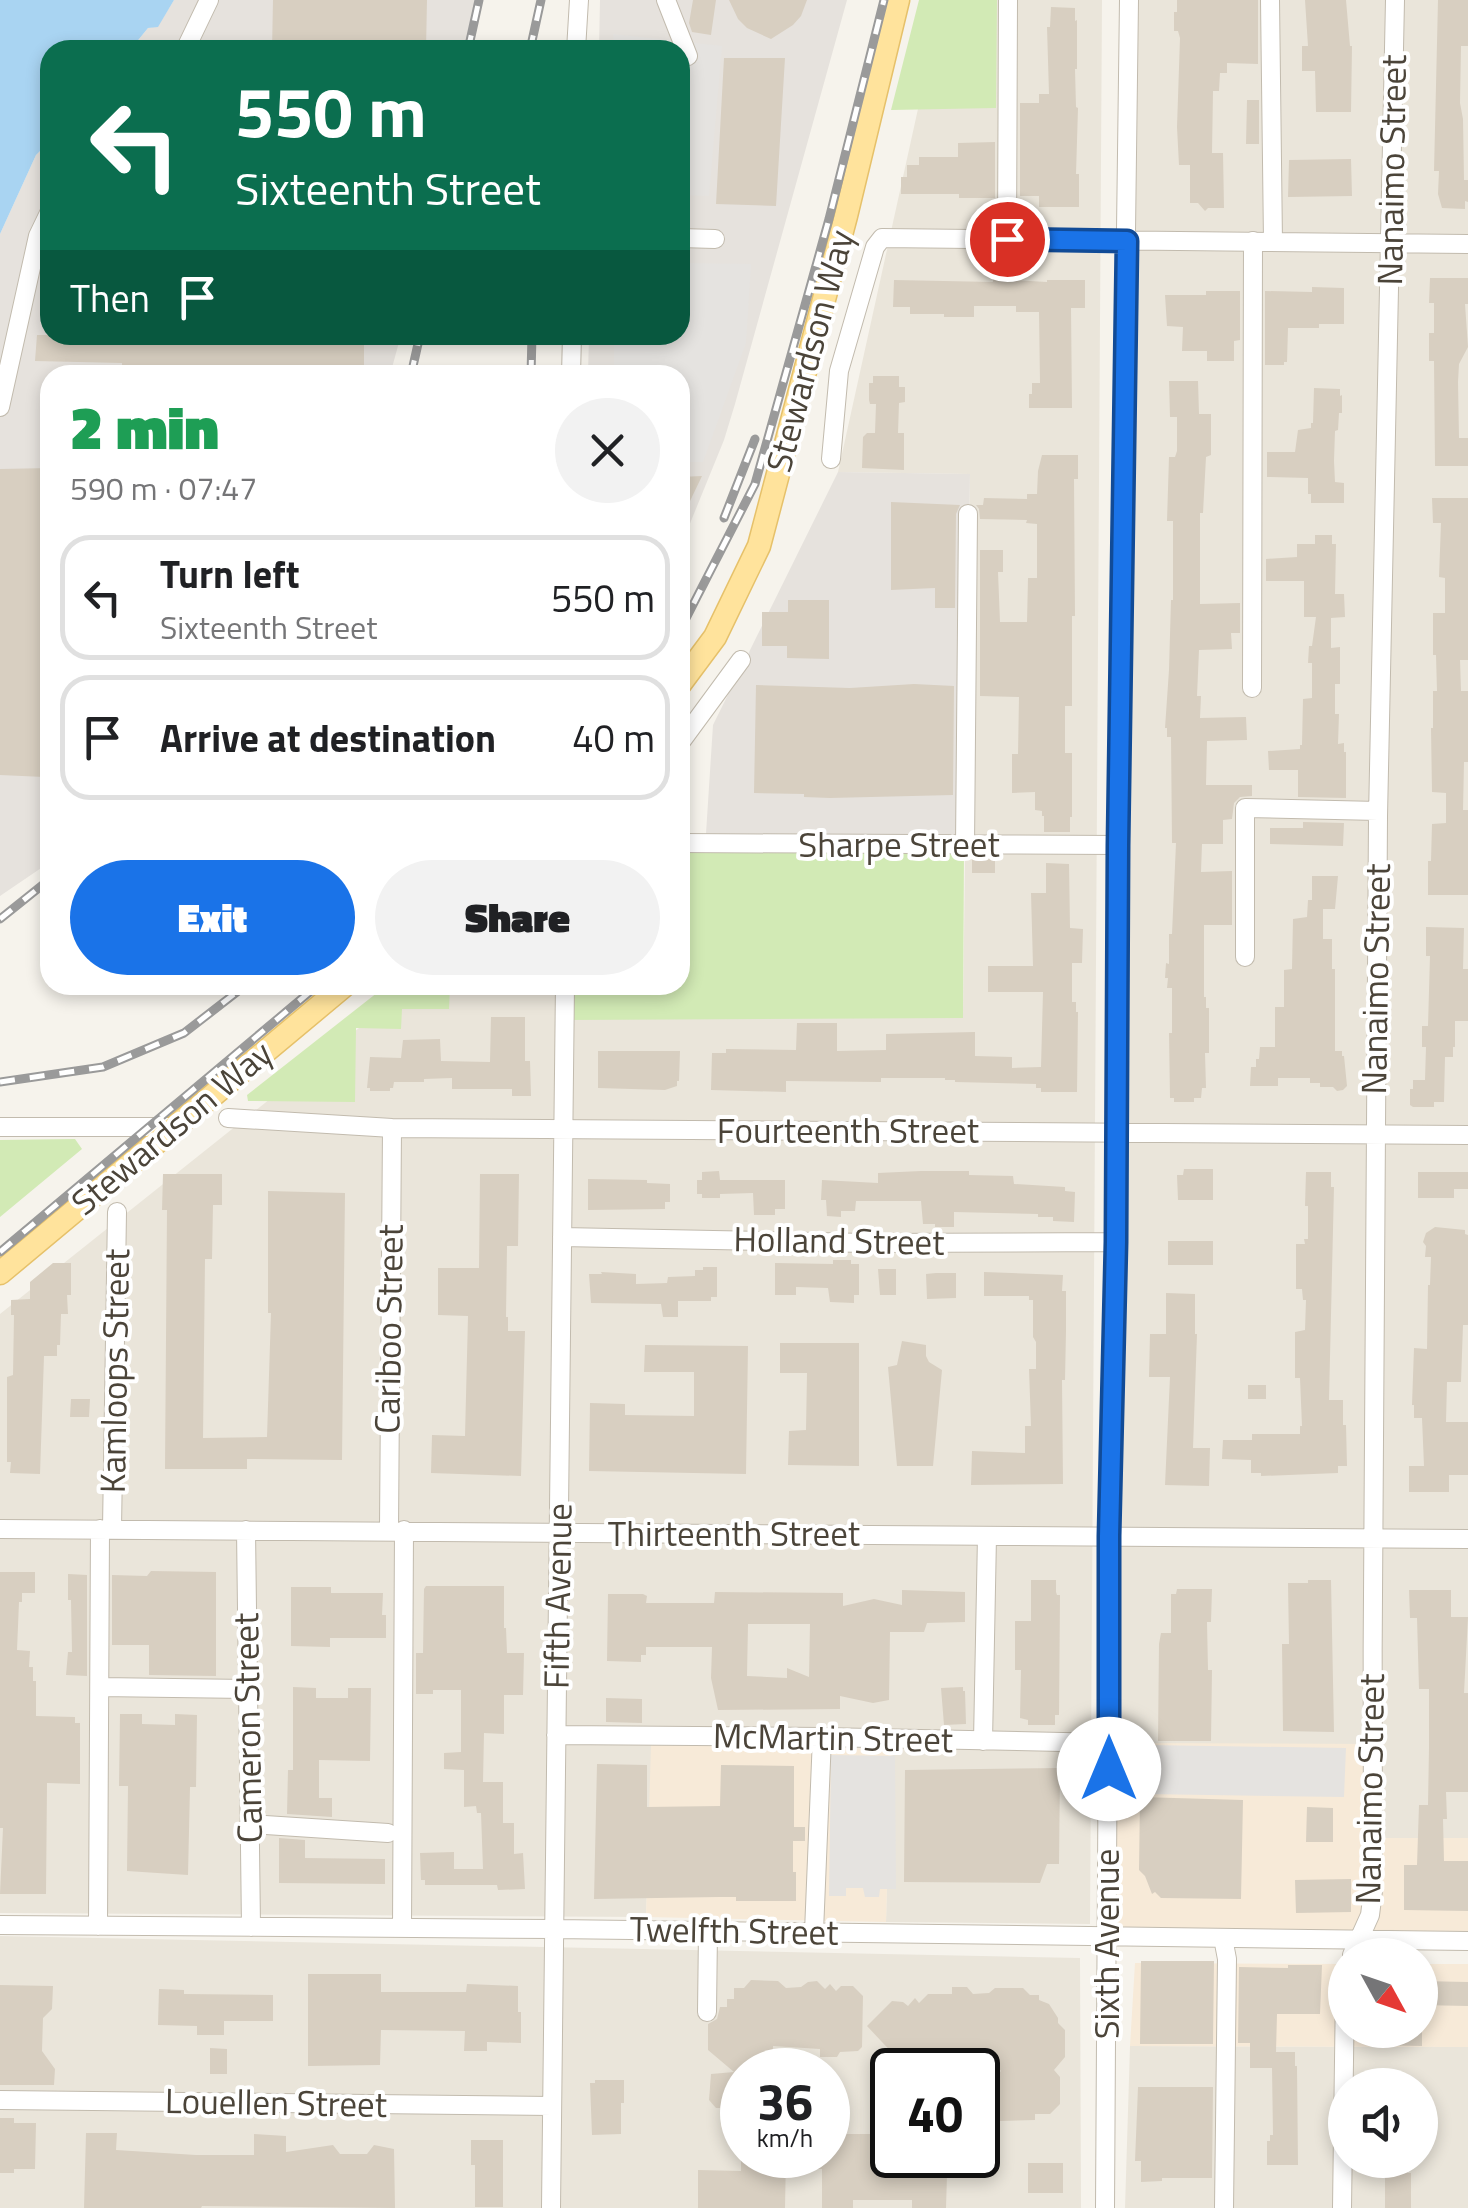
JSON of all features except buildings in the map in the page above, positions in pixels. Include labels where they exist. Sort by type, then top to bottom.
[{"type":"main road","name":"Stewardson Way","points":[[690,671],[715,637],[759,546],[898,0]]},
{"type":"main road","name":"Stewardson Way","points":[[0,1273],[333,995]]},
{"type":"street","points":[[190,40],[209,0]]},
{"type":"street","points":[[577,40],[580,0]]},
{"type":"street","points":[[666,0],[682,40]]},
{"type":"street","points":[[1007,239],[1008,0]]},
{"type":"street","name":"Sixth Avenue","points":[[1105,2208],[1109,1536],[1116,1242],[1129,0]]},
{"type":"street","points":[[1270,0],[1274,242]]},
{"type":"street","name":"Nanaimo Street","points":[[1360,1938],[1370,1916],[1373,1891],[1374,1135],[1395,0]]},
{"type":"street","points":[[0,407],[40,232]]},
{"type":"street","points":[[690,238],[715,238]]},
{"type":"street","points":[[832,458],[839,371],[875,246],[882,238],[1468,244]]},
{"type":"street","points":[[1252,688],[1254,242]]},
{"type":"street","points":[[965,846],[968,514]]},
{"type":"street","points":[[690,729],[741,660]]},
{"type":"street","points":[[1245,957],[1244,808],[1378,811]]},
{"type":"street","name":"Sharpe Street","points":[[690,843],[1118,846]]},
{"type":"street","name":"Fifth Avenue","points":[[551,2208],[566,995]]},
{"type":"street","name":"Fourteenth Street","points":[[228,1118],[392,1128],[1468,1136]]},
{"type":"street","points":[[0,1128],[173,1127]]},
{"type":"street","name":"Cariboo Street","points":[[392,1128],[402,1928]]},
{"type":"street","name":"Kamloops Street","points":[[98,1926],[100,1687],[117,1212]]},
{"type":"street","name":"Holland Street","points":[[562,1237],[866,1243],[1116,1242]]},
{"type":"street","name":"Thirteenth Street","points":[[0,1528],[1468,1539]]},
{"type":"street","name":"Cameron Street","points":[[246,1530],[250,1926]]},
{"type":"street","points":[[983,1741],[987,1536]]},
{"type":"street","points":[[100,1687],[246,1690]]},
{"type":"street","name":"McMartin Street","points":[[556,1735],[1109,1743]]},
{"type":"street","points":[[814,1932],[822,1737]]},
{"type":"street","points":[[249,1824],[388,1832]]},
{"type":"street","name":"Twelfth Street","points":[[0,1926],[1107,1936],[1328,1945]]},
{"type":"street","points":[[707,2012],[708,1931]]},
{"type":"street","points":[[1223,1938],[1224,2208]]},
{"type":"street","name":"Twelfth Street","points":[[1438,1943],[1468,1941]]},
{"type":"street","points":[[1342,2208],[1343,2048]]},
{"type":"street","name":"Louellen Street","points":[[0,2100],[552,2106]]},
{"type":"shaded area","points":[[174,0],[477,0],[467,40],[138,40],[148,28],[158,26]]},
{"type":"shaded area","points":[[600,0],[847,0],[735,404],[690,523],[690,365],[588,365],[589,345],[690,345],[690,40],[599,40]]},
{"type":"shaded area","points":[[942,0],[1102,0],[1090,1924],[886,1922],[890,1749],[652,1745],[646,1917],[0,1913],[0,1314],[400,995],[689,995],[963,1017],[970,474],[838,472]]},
{"type":"shaded area","points":[[1129,0],[1468,0],[1468,1838],[1373,1838],[1109,1743]]},
{"type":"shaded area","points":[[613,34],[668,40],[613,40]]},
{"type":"shaded area","points":[[690,42],[722,46],[709,196],[690,195]]},
{"type":"shaded area","points":[[40,151],[40,345],[398,345],[393,365],[40,365],[40,869],[0,896],[0,234]]},
{"type":"shaded area","points":[[690,263],[751,264],[746,343],[703,462],[690,462],[690,365],[614,365],[614,345],[690,345]]},
{"type":"shaded area","points":[[838,472],[970,474],[964,851],[705,849],[713,725]]},
{"type":"shaded area","points":[[1109,1743],[1373,1744],[1373,1838],[1468,1838],[1468,1941],[1107,1936]]},
{"type":"shaded area","points":[[651,1745],[891,1749],[886,1922],[646,1917]]},
{"type":"shaded area","points":[[1147,1745],[1346,1748],[1344,1797],[1145,1794]]},
{"type":"shaded area","points":[[831,1755],[895,1756],[896,1889],[880,1889],[879,1897],[865,1897],[863,1888],[846,1888],[846,1896],[829,1896]]},
{"type":"shaded area","points":[[0,1936],[1080,1958],[1081,2208],[0,2208]]},
{"type":"shaded area","points":[[1135,1963],[1328,1964],[1328,2047],[1130,2046]]},
{"type":"shaded area","points":[[1438,1964],[1468,1964],[1468,2047],[1438,2047]]},
{"type":"shaded area","points":[[1130,2046],[1468,2047],[1468,2208],[1125,2208]]},
{"type":"green space","points":[[919,0],[997,0],[996,108],[891,110]]},
{"type":"green space","points":[[690,851],[964,851],[963,1018],[565,1020],[565,995],[690,995]]},
{"type":"green space","points":[[374,995],[450,995],[449,1009],[402,1009],[401,1029],[356,1028],[355,1102],[248,1101],[247,1095]]},
{"type":"green space","points":[[75,1139],[82,1149],[0,1217],[0,1140]]},
{"type":"water","points":[[0,0],[174,0],[158,27],[148,28],[138,40],[40,40],[40,151],[0,234]]},
{"type":"railway","points":[[470,40],[479,0]]},
{"type":"railway","points":[[532,40],[541,0]]},
{"type":"railway","points":[[690,611],[755,484],[829,219],[884,0]]},
{"type":"railway","points":[[413,365],[418,345]]},
{"type":"railway","points":[[531,365],[532,345]]},
{"type":"railway","points":[[724,518],[755,439]]},
{"type":"railway","points":[[0,919],[40,887]]},
{"type":"railway","points":[[0,1082],[103,1067],[184,1033],[233,995]]},
{"type":"railway","points":[[0,1252],[306,995]]},
{"type":"route","points":[[1007,239],[1127,241],[1109,1769]]}]
